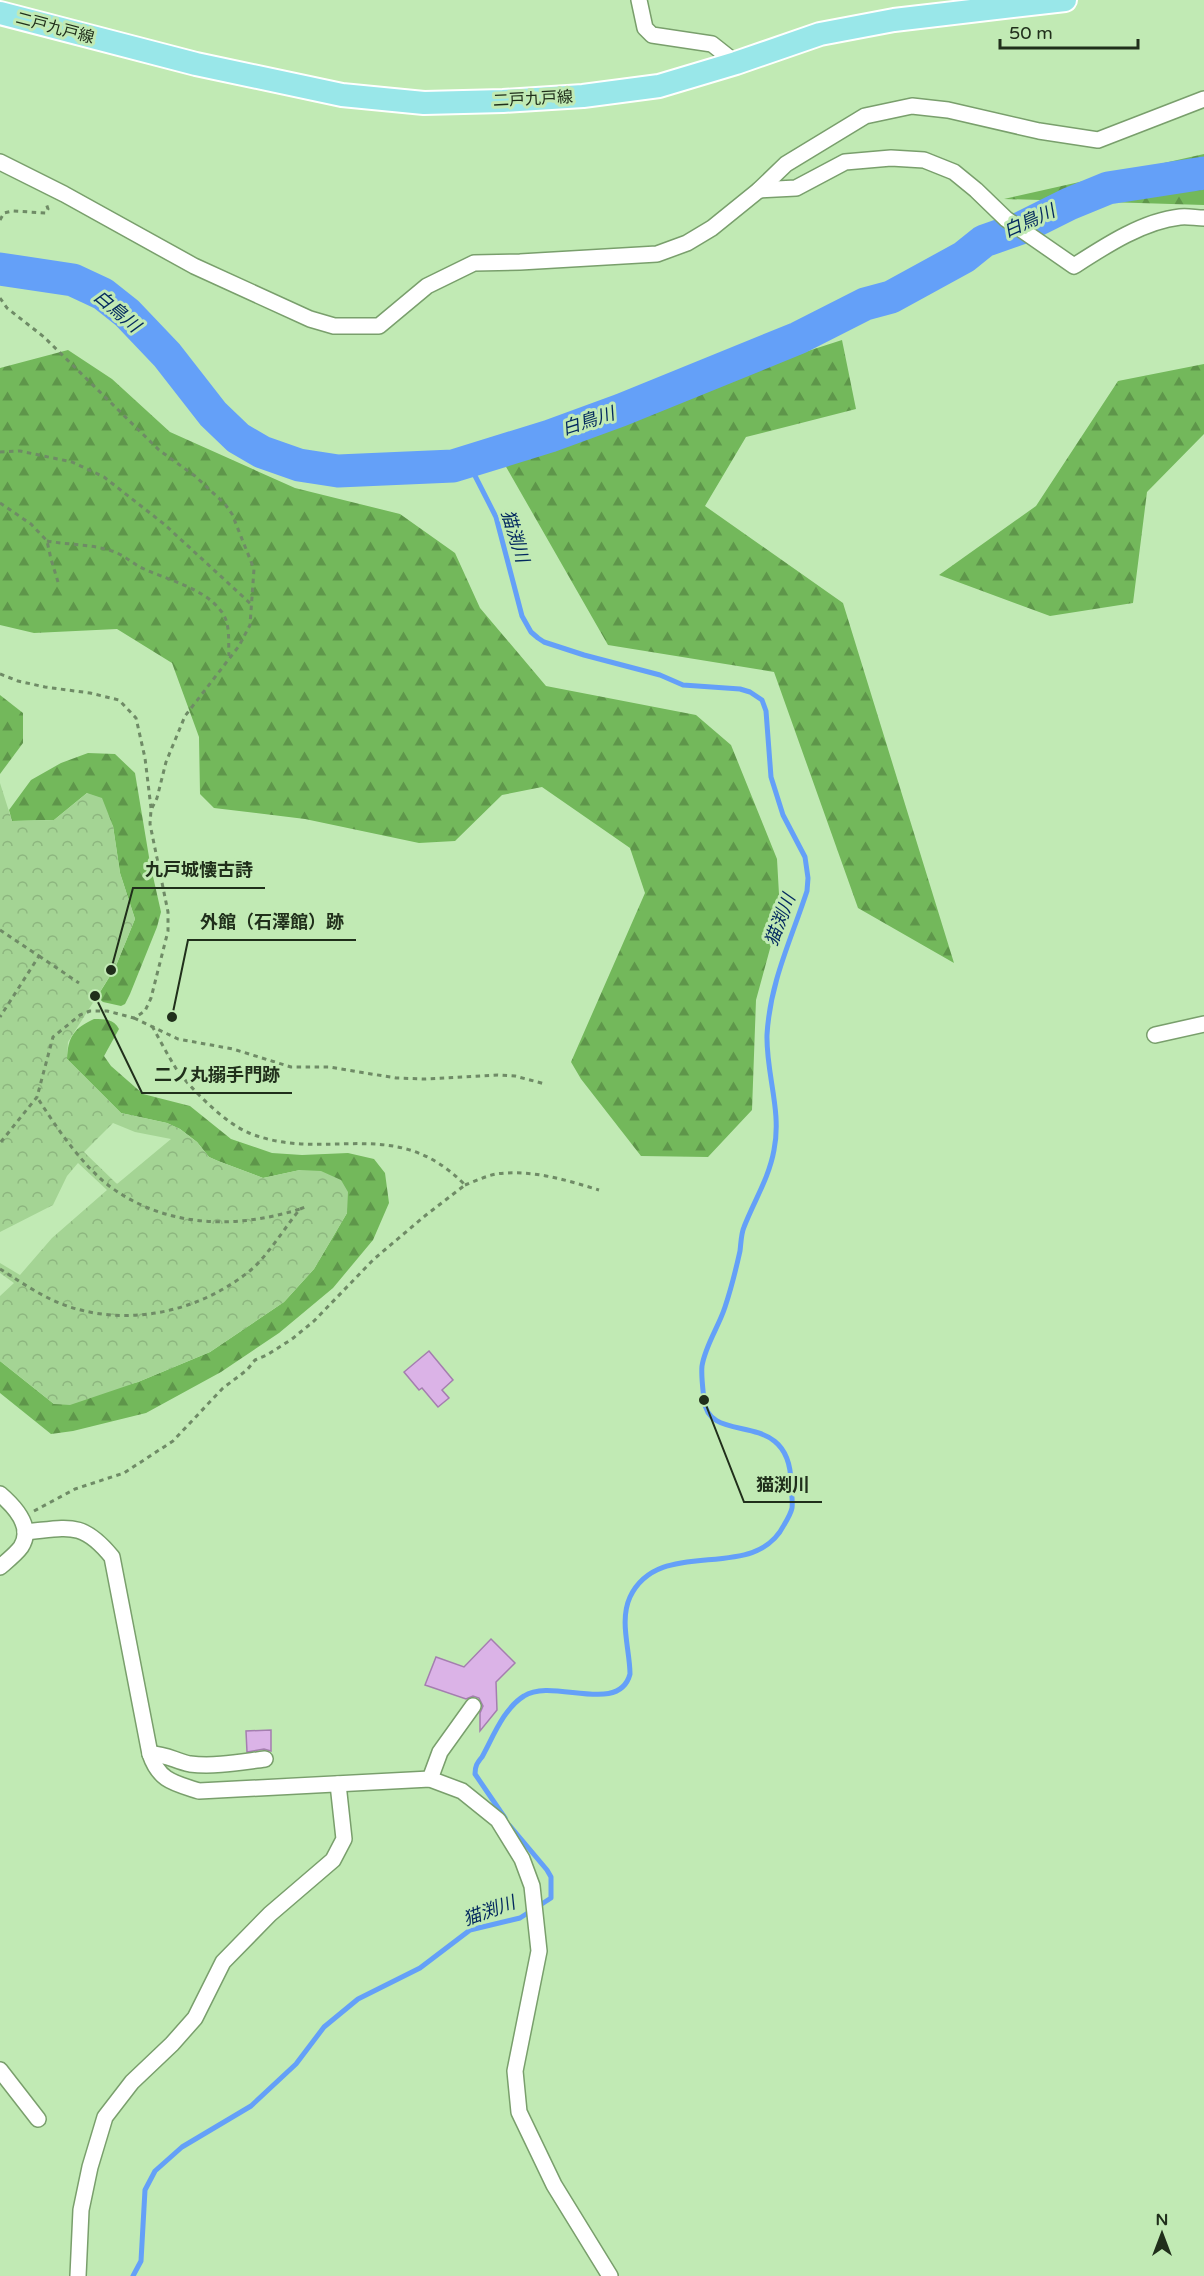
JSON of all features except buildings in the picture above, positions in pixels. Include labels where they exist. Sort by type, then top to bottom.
[{"type":"main road","name":"二戸九戸線","points":[[0,13],[196,64],[342,95],[424,103],[583,96],[659,86],[820,34],[894,20],[1065,0]]},
{"type":"street","points":[[639,0],[645,28],[652,35],[712,44],[736,63]]},
{"type":"street","points":[[0,162],[115,221],[194,266],[310,319],[334,326],[379,326],[427,286],[474,263],[657,254],[687,243],[712,228],[759,190],[786,164],[865,116],[912,106],[939,109],[1040,131],[1098,140],[1204,99]]},
{"type":"street","points":[[759,190],[796,188],[845,162],[891,158],[924,160],[954,172],[1006,219],[1070,261],[1074,266],[1107,244],[1140,228],[1180,217],[1204,218]]},
{"type":"street","points":[[1155,1035],[1204,1024]]},
{"type":"street","points":[[0,1494],[21,1516],[25,1532],[22,1545],[0,1567]]},
{"type":"street","points":[[25,1532],[78,1529],[98,1540],[112,1557],[150,1754],[154,1767],[166,1780],[200,1791],[430,1779],[462,1791],[498,1820],[522,1859],[532,1886],[539,1951],[515,2071],[519,2112],[554,2185],[610,2276]]},
{"type":"street","points":[[430,1779],[440,1752],[473,1706]]},
{"type":"street","points":[[150,1754],[164,1754],[190,1764],[228,1764],[265,1759]]},
{"type":"street","points":[[78,2276],[81,2210],[90,2167],[105,2117],[132,2082],[172,2044],[195,2018],[223,1962],[270,1914],[333,1860],[344,1839],[338,1784]]},
{"type":"street","points":[[0,2070],[38,2119]]},
{"type":"path","points":[[0,220],[4,213],[13,211],[46,213],[48,209],[46,202]]},
{"type":"path","points":[[0,298],[7,308],[44,337],[159,450],[195,476],[225,504],[232,514],[254,569],[250,625],[239,646],[185,716],[166,762],[157,798],[151,810]]},
{"type":"path","points":[[0,452],[20,451],[72,462],[104,477],[164,524],[252,605]]},
{"type":"path","points":[[0,503],[31,524],[47,541],[58,582]]},
{"type":"path","points":[[47,541],[114,551],[137,566],[190,588],[212,601],[223,613],[228,626],[229,657]]},
{"type":"path","points":[[0,675],[36,685],[119,700],[136,718],[145,758],[151,810],[150,824],[168,912],[168,932],[151,998],[145,1011],[134,1018]]},
{"type":"path","points":[[0,930],[79,983]]},
{"type":"path","points":[[0,1017],[39,956]]},
{"type":"path","points":[[0,1143],[37,1096],[53,1037],[71,1022],[90,1011],[107,1011],[134,1018],[178,1039],[233,1048],[291,1067],[329,1067],[396,1078],[515,1076],[545,1084]]},
{"type":"path","points":[[152,1026],[177,1070],[212,1106],[247,1132],[281,1141],[385,1144],[414,1150],[445,1168],[465,1185]]},
{"type":"path","points":[[37,1096],[54,1122],[95,1173],[111,1187],[134,1201],[185,1220],[213,1222],[271,1218],[308,1206]]},
{"type":"path","points":[[21,1516],[75,1489],[124,1473],[173,1441],[223,1388],[248,1370],[255,1360],[292,1339],[314,1321],[374,1260],[465,1185],[495,1174],[508,1174],[565,1179],[599,1190]]},
{"type":"path","points":[[0,1269],[32,1290],[76,1309],[112,1316],[152,1314],[191,1306],[225,1289],[253,1268],[300,1209]]},
{"type":"green space","points":[[1204,154],[1204,205],[1004,199]]},
{"type":"green space","points":[[842,340],[856,409],[746,437],[705,506],[843,603],[954,963],[858,908],[774,672],[608,645],[497,451]]},
{"type":"green space","points":[[68,350],[112,379],[170,432],[295,488],[400,514],[455,553],[480,608],[546,686],[696,715],[731,745],[777,859],[780,912],[756,1000],[752,1110],[708,1157],[641,1156],[581,1079],[571,1062],[645,893],[630,848],[542,787],[502,795],[455,841],[419,843],[305,819],[214,808],[200,794],[199,737],[172,663],[117,629],[34,633],[0,625],[0,368]]},
{"type":"green space","points":[[1204,364],[1204,434],[1147,492],[1133,603],[1050,616],[939,575],[1036,506],[1118,381]]},
{"type":"green space","points":[[0,695],[23,713],[23,743],[0,774]]},
{"type":"green space","points":[[88,753],[115,754],[135,773],[150,863],[161,912],[130,994],[125,1004],[121,1006],[103,1002],[97,997],[115,968],[135,919],[120,873],[113,826],[87,793],[54,820],[12,821],[9,810],[31,780],[61,763]]},
{"type":"green space","points":[[0,783],[12,821],[54,820],[87,793],[102,798],[113,826],[120,873],[135,919],[115,968],[68,1042],[67,1059],[121,1113],[167,1123],[180,1129],[197,1142],[209,1157],[263,1178],[300,1170],[321,1171],[341,1180],[348,1192],[347,1213],[314,1269],[284,1302],[210,1352],[138,1382],[70,1405],[54,1404],[0,1361],[0,1296],[14,1283],[0,1273],[0,1263],[20,1275],[52,1238],[107,1190],[78,1163],[67,1176],[53,1205],[0,1232]],"holes":[[[113,1123],[135,1132],[171,1139],[117,1184],[84,1152]]]},
{"type":"green space","points":[[94,1019],[109,1020],[119,1029],[104,1056],[111,1066],[143,1094],[190,1106],[231,1139],[272,1153],[302,1155],[348,1153],[374,1159],[385,1173],[389,1203],[373,1240],[333,1288],[279,1333],[221,1372],[146,1413],[73,1431],[51,1434],[0,1393],[0,1361],[54,1404],[138,1382],[210,1352],[284,1302],[314,1269],[347,1213],[300,1170],[263,1178],[209,1157],[197,1142],[180,1129],[167,1123],[121,1113],[67,1059],[73,1034],[81,1026]]},
{"type":"waterway","name":"白鳥川","points":[[0,269],[73,280],[103,294],[127,313],[167,355],[213,414],[238,438],[262,452],[299,465],[338,471],[453,466],[550,436],[621,410],[798,338],[865,304],[891,297],[964,257],[984,241],[1021,228],[1108,188],[1204,173]]},
{"type":"waterway","name":"猫渕川","points":[[468,462],[496,517],[522,616],[531,632],[538,638],[584,655],[660,675],[683,685],[740,689],[762,700],[766,711],[771,777],[783,815],[805,857],[808,878],[807,891],[782,962],[769,1016],[767,1050],[776,1121],[772,1160],[743,1230],[729,1293],[706,1351],[702,1370],[704,1400],[709,1414],[733,1427],[764,1435],[778,1444],[787,1459],[792,1502],[789,1517],[770,1543],[752,1553],[730,1558],[684,1562],[662,1568],[644,1578],[630,1597],[625,1616],[630,1674],[623,1686],[613,1692],[599,1694],[536,1691],[517,1701],[500,1724],[475,1771],[505,1818]]},
{"type":"waterway","name":"猫渕川","points":[[133,2276],[141,2261],[145,2190],[155,2171],[182,2147],[251,2106],[296,2064],[324,2027],[358,1999],[420,1968],[470,1930],[520,1918],[551,1898],[551,1877],[510,1826]]},
{"type":"place","name":"九戸城懐古詩","points":[[111,970]]},
{"type":"place","name":"二ノ丸搦手門跡","points":[[95,996]]},
{"type":"place","name":"外館（石澤館）跡","points":[[172,1017]]},
{"type":"place","name":"猫渕川","points":[[704,1400]]}]
